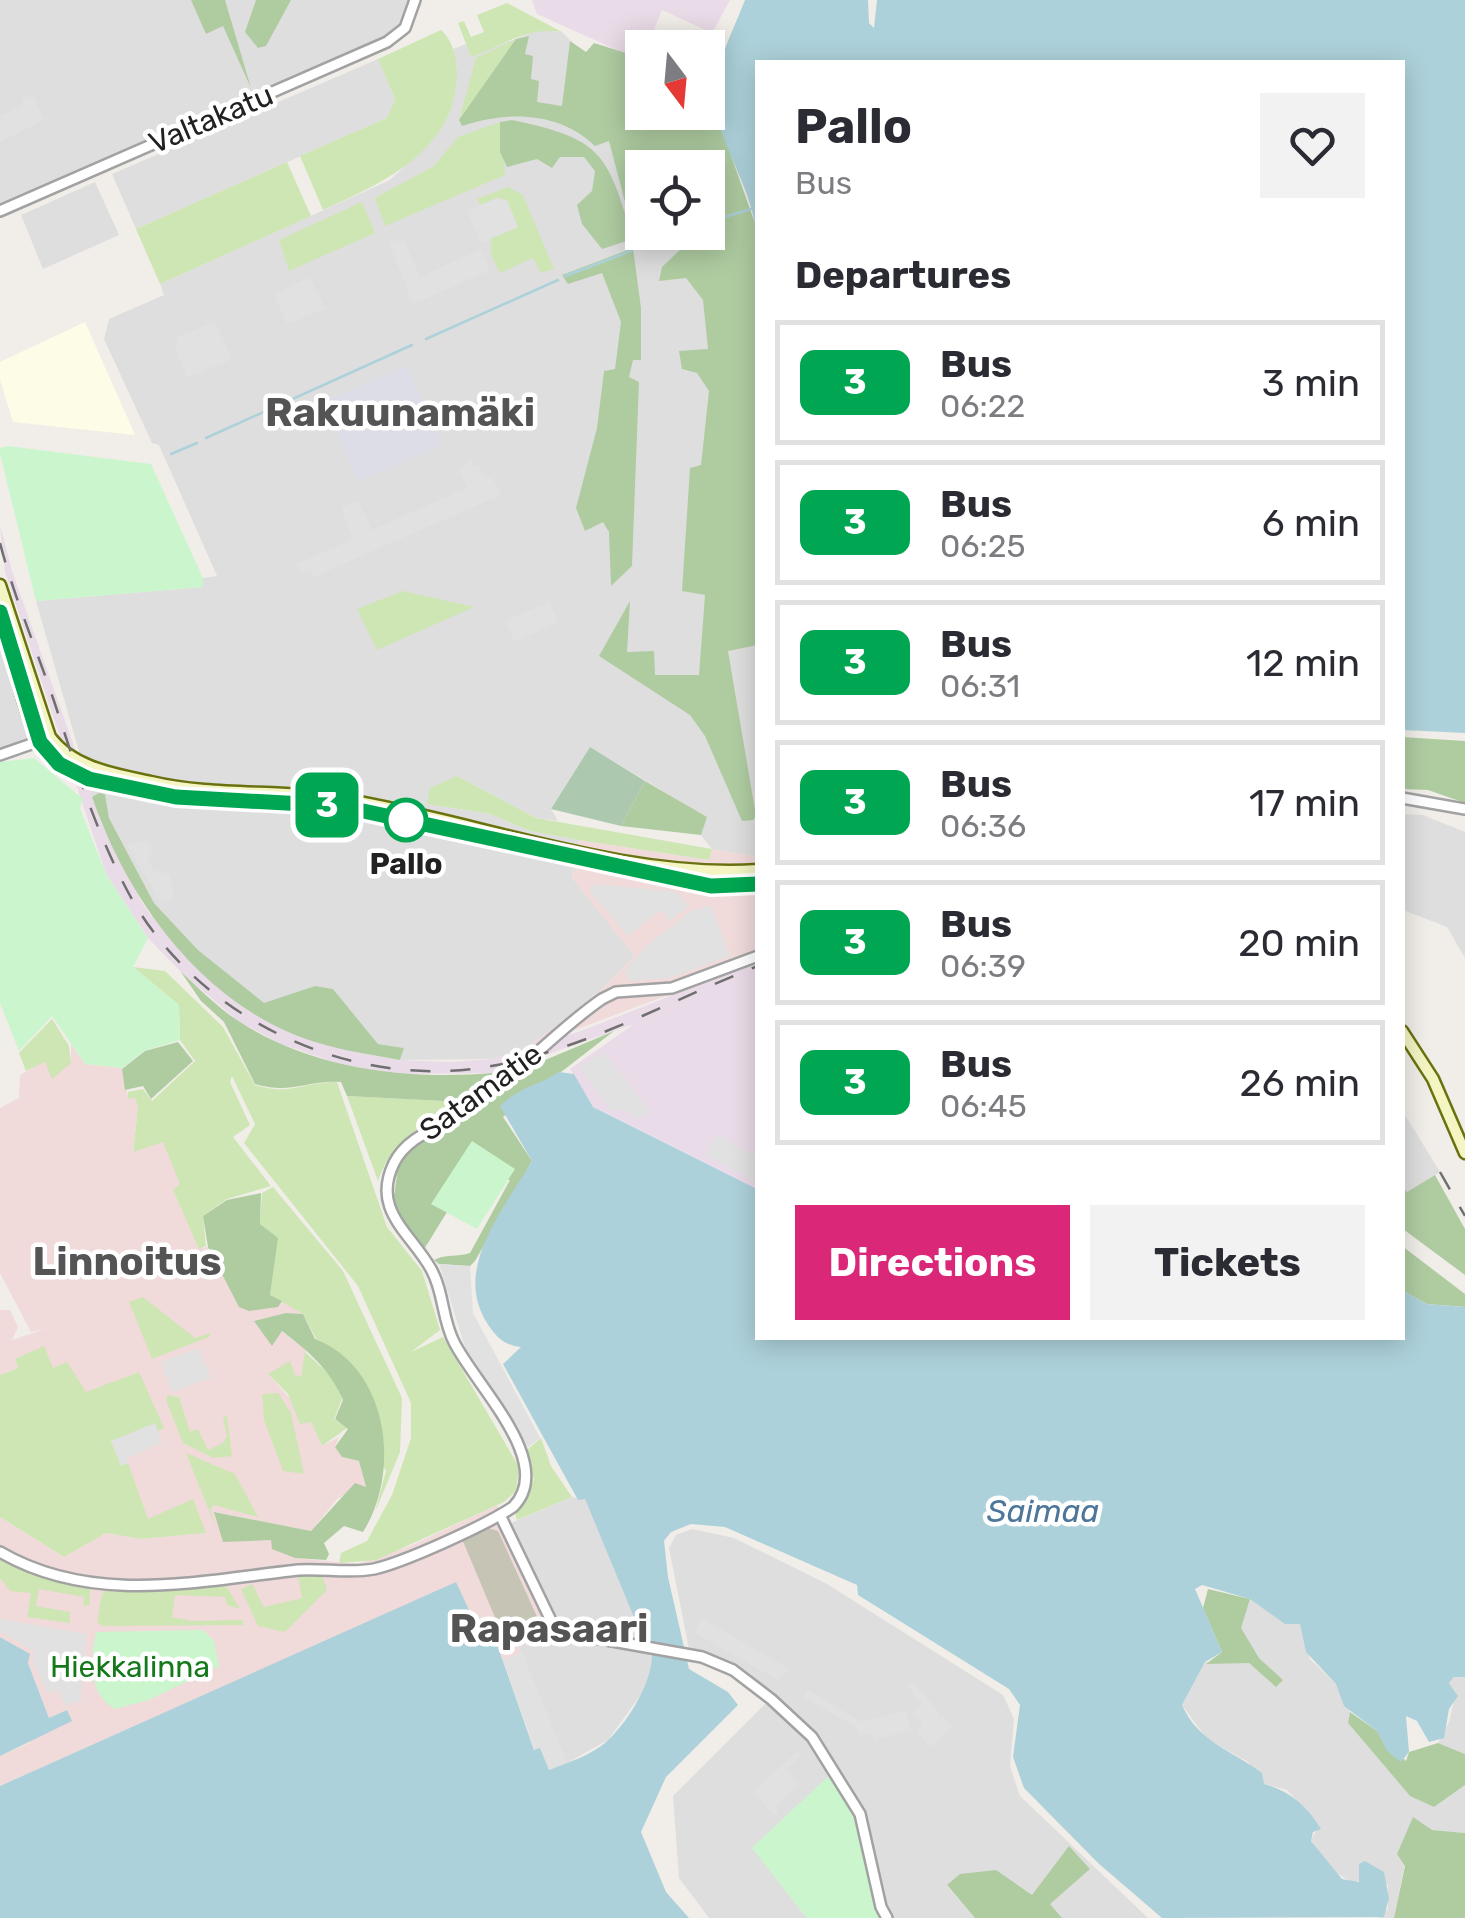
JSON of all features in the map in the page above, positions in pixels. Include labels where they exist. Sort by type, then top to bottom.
[{"type":"main road","points":[[0,585],[45,739],[70,758],[176,788],[341,799],[601,855],[723,872],[755,870]]},
{"type":"main road","points":[[0,612],[45,739],[70,770],[110,784],[188,798],[340,806],[711,886],[755,884]]},
{"type":"main road","points":[[1405,1036],[1433,1079],[1465,1153]]},
{"type":"street","name":"Valtakatu","points":[[0,211],[386,42],[405,28],[415,0]]},
{"type":"street","points":[[0,755],[45,739]]},
{"type":"street","points":[[1405,799],[1465,809]]},
{"type":"street","name":"Satamatie","points":[[500,1514],[526,1490],[526,1460],[453,1340],[432,1270],[394,1220],[387,1197],[394,1163],[409,1143],[466,1110],[602,999],[616,992],[672,988],[755,957]]},
{"type":"street","points":[[0,1552],[30,1568],[84,1582],[191,1584],[296,1570],[374,1569],[500,1514],[544,1614],[556,1630],[698,1656],[734,1670],[812,1737],[860,1814],[881,1907],[887,1918]]},
{"type":"shaded area","points":[[0,0],[415,0],[398,35],[0,211]]},
{"type":"shaded area","points":[[532,0],[730,0],[714,30],[662,10],[654,30],[625,30],[625,54],[537,14]]},
{"type":"shaded area","name":"Rakuunamäki","points":[[538,30],[562,32],[625,95],[625,130],[722,130],[755,232],[755,857],[712,849],[701,835],[706,817],[590,747],[551,809],[558,821],[536,818],[457,776],[428,804],[490,814],[530,831],[579,840],[572,878],[635,956],[602,989],[529,1047],[492,1059],[400,1060],[404,1048],[378,1044],[333,989],[315,986],[264,1004],[198,950],[154,903],[109,818],[105,794],[92,797],[36,601],[202,587],[203,578],[217,576],[159,445],[152,443],[104,339],[109,319],[164,295],[160,284],[390,180],[435,137],[457,67],[453,49],[466,44],[471,56]]},
{"type":"shaded area","points":[[378,59],[395,99],[387,118],[136,229],[112,174]]},
{"type":"shaded area","points":[[33,95],[44,120],[0,142],[0,116],[24,105],[22,99]]},
{"type":"shaded area","points":[[95,182],[119,235],[43,269],[21,215]]},
{"type":"shaded area","points":[[497,198],[507,200],[518,227],[481,243],[467,211]]},
{"type":"shaded area","points":[[403,238],[420,277],[481,249],[490,270],[413,304],[389,243]]},
{"type":"shaded area","points":[[310,277],[325,309],[287,324],[274,294]]},
{"type":"shaded area","points":[[215,321],[232,359],[187,378],[176,350],[177,338]]},
{"type":"shaded area","points":[[85,322],[135,435],[13,422],[0,380],[0,362]]},
{"type":"shaded area","points":[[407,366],[443,445],[359,482],[323,402]]},
{"type":"shaded area","points":[[470,459],[474,467],[479,465],[486,479],[492,477],[501,495],[313,577],[310,569],[301,573],[297,564],[353,539],[341,508],[358,501],[372,530],[467,488],[459,470]]},
{"type":"shaded area","points":[[0,525],[12,571],[102,825],[144,906],[184,956],[273,1024],[356,1052],[399,1060],[450,1062],[492,1059],[581,1031],[755,963],[755,1188],[593,1107],[570,1069],[634,1024],[494,1073],[392,1074],[337,1063],[281,1044],[238,1021],[148,938],[106,874],[5,572]]},
{"type":"shaded area","points":[[549,602],[558,622],[515,642],[505,621]]},
{"type":"shaded area","points":[[0,612],[40,742],[0,755]]},
{"type":"shaded area","points":[[590,747],[645,781],[621,826],[551,809]]},
{"type":"shaded area","points":[[1405,814],[1423,815],[1465,832],[1465,958],[1447,927],[1405,911]]},
{"type":"shaded area","points":[[147,840],[153,853],[147,857],[153,870],[170,874],[174,896],[162,905],[127,845]]},
{"type":"shaded area","points":[[579,840],[708,860],[712,849],[755,857],[755,963],[529,1047],[602,989],[635,956],[572,878]]},
{"type":"shaded area","points":[[595,884],[676,892],[689,906],[670,921],[661,910],[628,936],[589,891]]},
{"type":"shaded area","points":[[711,906],[730,956],[670,978],[630,981],[625,970],[649,944],[692,910]]},
{"type":"shaded area","points":[[71,1044],[85,1064],[122,1068],[128,1098],[135,1097],[138,1107],[133,1151],[163,1141],[181,1184],[173,1190],[199,1248],[208,1247],[222,1266],[239,1307],[278,1307],[282,1301],[303,1314],[286,1313],[273,1345],[281,1331],[306,1350],[301,1377],[268,1374],[311,1422],[322,1446],[339,1437],[335,1447],[342,1457],[359,1461],[366,1488],[338,1498],[311,1531],[215,1512],[271,1540],[295,1558],[358,1564],[410,1546],[497,1505],[544,1614],[556,1631],[518,1645],[567,1763],[519,1700],[497,1644],[484,1641],[456,1583],[0,1786],[0,1756],[29,1743],[49,1718],[28,1662],[29,1654],[0,1637],[0,1517],[64,1557],[106,1533],[141,1539],[206,1533],[148,1520],[128,1464],[86,1392],[54,1368],[15,1359],[18,1368],[0,1375],[0,1310],[10,1310],[18,1327],[12,1340],[45,1329],[31,1332],[0,1273],[0,1108],[19,1098],[20,1075],[45,1061],[71,1063]]},
{"type":"shaded area","points":[[604,1052],[650,1111],[639,1119],[625,1110],[610,1110],[580,1067]]},
{"type":"shaded area","points":[[1405,1115],[1440,1172],[1407,1192],[1405,1190]]},
{"type":"shaded area","points":[[717,1135],[755,1156],[755,1181],[705,1155]]},
{"type":"shaded area","points":[[439,1264],[470,1266],[473,1313],[540,1438],[528,1447],[466,1350]]},
{"type":"shaded area","points":[[199,1348],[211,1378],[172,1392],[161,1362]]},
{"type":"shaded area","points":[[155,1423],[162,1443],[127,1458],[128,1463],[121,1466],[111,1441]]},
{"type":"shaded area","points":[[572,1497],[585,1499],[643,1626],[653,1660],[650,1682],[608,1740],[567,1763],[518,1645],[506,1525]]},
{"type":"shaded area","points":[[488,1528],[498,1531],[544,1632],[507,1646],[462,1539]]},
{"type":"shaded area","points":[[692,1529],[734,1538],[827,1584],[1003,1695],[1014,1719],[1010,1766],[1020,1796],[1148,1918],[1062,1918],[1050,1904],[1032,1896],[947,1886],[975,1918],[865,1918],[753,1848],[807,1918],[709,1918],[679,1878],[673,1796],[770,1699],[733,1670],[690,1654],[669,1548],[676,1535]]},
{"type":"shaded area","points":[[1250,1599],[1300,1624],[1310,1659],[1336,1684],[1350,1712],[1348,1723],[1410,1796],[1434,1807],[1465,1785],[1465,1833],[1432,1830],[1414,1818],[1394,1918],[1377,1918],[1388,1909],[1388,1885],[1359,1864],[1362,1879],[1353,1883],[1330,1869],[1311,1840],[1319,1825],[1287,1790],[1264,1784],[1248,1762],[1207,1739],[1182,1705],[1205,1662],[1249,1663],[1275,1686],[1282,1680],[1259,1658],[1240,1628]]},
{"type":"shaded area","points":[[701,1618],[789,1670],[778,1680],[695,1633]]},
{"type":"shaded area","points":[[0,1619],[86,1634],[81,1700],[66,1706],[58,1690],[47,1693],[33,1662],[34,1651],[0,1632]]},
{"type":"shaded area","points":[[522,1652],[567,1763],[549,1770],[540,1749],[535,1751],[503,1660]]},
{"type":"shaded area","points":[[1454,1677],[1465,1677],[1465,1754],[1438,1743],[1449,1722],[1456,1693],[1449,1683]]},
{"type":"shaded area","points":[[912,1681],[940,1713],[937,1720],[943,1716],[953,1726],[930,1747],[916,1731],[923,1725],[912,1713],[922,1704],[907,1686]]},
{"type":"shaded area","points":[[808,1690],[862,1722],[906,1711],[911,1730],[874,1740],[872,1733],[858,1736],[856,1727],[803,1697]]},
{"type":"shaded area","points":[[798,1751],[802,1754],[786,1770],[800,1784],[774,1806],[779,1811],[774,1815],[753,1792]]},
{"type":"green space","points":[[191,0],[225,0],[251,88],[223,26],[206,34]]},
{"type":"green space","points":[[256,0],[291,0],[266,46],[258,48],[245,32]]},
{"type":"green space","points":[[507,3],[562,32],[526,34],[471,57],[458,23],[464,21],[471,37],[484,32],[477,15]]},
{"type":"green space","points":[[441,30],[453,49],[457,72],[454,99],[444,123],[430,143],[392,175],[323,210],[300,156],[387,118],[395,99],[378,59]]},
{"type":"green space","points":[[529,36],[525,54],[533,56],[531,79],[539,81],[537,102],[562,106],[570,41],[586,52],[594,43],[625,53],[625,130],[722,130],[755,223],[755,645],[728,651],[755,810],[753,820],[742,821],[705,736],[690,715],[599,656],[630,601],[627,652],[654,651],[655,675],[699,675],[705,595],[682,591],[690,468],[701,465],[709,391],[697,373],[682,369],[679,351],[708,349],[703,300],[686,278],[659,281],[662,267],[680,250],[725,250],[725,150],[625,150],[625,202],[609,141],[595,146],[565,126],[532,117],[496,118],[462,126],[459,120],[516,39]]},
{"type":"green space","points":[[516,39],[459,120],[476,58]]},
{"type":"green space","points":[[512,120],[542,127],[583,143],[597,154],[616,187],[625,215],[625,242],[602,249],[582,224],[577,205],[592,191],[595,171],[584,157],[560,157],[552,168],[537,159],[507,167],[500,152],[500,122]]},
{"type":"green space","points":[[500,122],[505,175],[385,226],[375,198],[434,166],[458,137]]},
{"type":"green space","points":[[287,162],[311,216],[160,284],[136,229]]},
{"type":"green space","points":[[508,187],[523,195],[554,269],[541,273],[533,258],[500,273],[491,255],[491,238],[517,226],[497,198],[480,205],[477,199]]},
{"type":"green space","points":[[362,202],[375,233],[289,271],[279,240]]},
{"type":"green space","points":[[633,250],[641,308],[641,360],[633,360],[629,377],[639,382],[632,566],[611,586],[609,532],[603,522],[585,531],[576,508],[597,428],[604,371],[615,369],[621,322],[602,273],[568,284],[562,275]]},
{"type":"green space","points":[[0,448],[151,464],[203,578],[203,587],[36,601],[0,454]]},
{"type":"green space","points":[[403,591],[474,607],[377,650],[357,609]]},
{"type":"green space","points":[[1405,737],[1465,741],[1465,803],[1428,790],[1405,789]]},
{"type":"green space","points":[[34,758],[83,799],[80,808],[106,874],[148,938],[133,967],[179,1005],[180,1040],[144,1051],[122,1068],[85,1064],[52,1016],[19,1051],[0,1003],[0,762]]},
{"type":"green space","points":[[457,776],[536,818],[712,849],[709,860],[530,831],[490,814],[427,804],[430,788]]},
{"type":"green space","points":[[645,781],[707,817],[701,835],[621,826]]},
{"type":"green space","points":[[105,794],[109,818],[154,903],[198,950],[264,1003],[315,986],[333,989],[378,1044],[404,1048],[400,1060],[303,1038],[265,1021],[199,971],[171,941],[125,872],[92,797]]},
{"type":"green space","points":[[133,967],[165,971],[223,1027],[255,1085],[288,1089],[337,1082],[387,1227],[422,1271],[440,1330],[411,1352],[443,1337],[519,1467],[516,1491],[504,1502],[376,1560],[339,1563],[341,1553],[367,1541],[392,1495],[411,1438],[411,1403],[358,1286],[244,1143],[255,1124],[232,1076],[230,1082],[250,1125],[233,1137],[271,1186],[227,1199],[203,1216],[206,1246],[199,1249],[173,1190],[180,1184],[163,1142],[133,1152],[138,1107],[135,1098],[128,1099],[128,1092],[143,1089],[152,1101],[195,1061],[180,1040],[179,1005]]},
{"type":"green space","points":[[181,972],[232,1017],[299,1051],[396,1073],[494,1073],[463,1102],[347,1096],[341,1082],[289,1088],[255,1084],[224,1022],[201,1001]]},
{"type":"green space","points":[[52,1019],[69,1046],[71,1063],[52,1079],[45,1062],[26,1071],[19,1053]]},
{"type":"green space","points":[[614,1031],[503,1117],[532,1161],[475,1261],[470,1266],[439,1264],[434,1260],[470,1253],[510,1180],[478,1184],[467,1190],[424,1249],[397,1217],[393,1204],[398,1167],[410,1149],[484,1105],[531,1066]]},
{"type":"green space","points":[[178,1042],[193,1061],[151,1099],[143,1086],[125,1090],[122,1069],[145,1051]]},
{"type":"green space","points":[[347,1096],[463,1102],[401,1142],[378,1181]]},
{"type":"green space","points":[[472,1141],[515,1169],[477,1229],[431,1204]]},
{"type":"green space","points":[[1435,1175],[1465,1229],[1465,1275],[1405,1230],[1405,1190],[1407,1192]]},
{"type":"green space","points":[[273,1187],[343,1271],[402,1398],[400,1452],[375,1512],[386,1471],[303,1314],[270,1295],[277,1238],[260,1224],[262,1193]]},
{"type":"green space","points":[[261,1193],[260,1224],[278,1238],[270,1295],[282,1301],[278,1307],[249,1311],[239,1307],[208,1247],[203,1216],[227,1200]]},
{"type":"green space","points":[[1405,1248],[1465,1294],[1465,1307],[1427,1304],[1405,1292]]},
{"type":"green space","points":[[143,1297],[195,1338],[211,1333],[209,1337],[152,1359],[129,1302]]},
{"type":"green space","points":[[286,1313],[303,1314],[315,1339],[340,1353],[359,1372],[373,1396],[381,1423],[382,1480],[375,1507],[363,1532],[344,1526],[324,1543],[329,1554],[326,1560],[295,1558],[272,1549],[271,1540],[223,1542],[214,1512],[311,1531],[355,1483],[366,1487],[359,1461],[342,1457],[335,1447],[348,1429],[335,1419],[343,1400],[325,1370],[282,1331],[272,1346],[254,1321]]},
{"type":"green space","points":[[44,1346],[53,1368],[67,1362],[86,1392],[139,1372],[164,1428],[158,1431],[155,1424],[111,1441],[121,1465],[128,1463],[148,1519],[193,1499],[206,1533],[141,1539],[106,1533],[64,1557],[0,1517],[0,1375],[18,1368],[15,1359]]},
{"type":"green space","points":[[305,1352],[333,1378],[342,1399],[334,1419],[347,1428],[322,1446],[311,1422],[300,1424],[288,1394],[268,1374],[290,1361],[295,1375],[301,1377]]},
{"type":"green space","points":[[278,1393],[291,1413],[304,1474],[283,1471],[264,1420],[262,1394]]},
{"type":"green space","points":[[168,1395],[179,1397],[190,1432],[198,1429],[208,1450],[223,1443],[227,1436],[223,1417],[227,1416],[232,1456],[213,1458],[183,1443],[166,1400]]},
{"type":"green space","points":[[541,1438],[551,1466],[572,1497],[517,1520],[515,1513],[534,1480],[527,1450]]},
{"type":"green space","points":[[186,1453],[235,1474],[258,1517],[214,1505],[210,1509],[216,1528]]},
{"type":"green space","points":[[0,1557],[41,1577],[90,1587],[90,1605],[83,1606],[84,1597],[39,1589],[36,1606],[70,1612],[70,1623],[27,1617],[31,1593],[10,1591],[0,1578]]},
{"type":"green space","points":[[322,1575],[327,1590],[285,1632],[258,1626],[241,1589],[252,1584],[264,1607],[302,1598],[298,1576]]},
{"type":"green space","points":[[226,1586],[240,1609],[227,1605],[225,1597],[175,1595],[172,1617],[191,1621],[243,1620],[243,1625],[103,1626],[97,1622],[102,1594],[107,1589]]},
{"type":"green space","points":[[1208,1589],[1250,1599],[1241,1628],[1259,1658],[1283,1680],[1276,1687],[1249,1663],[1206,1664],[1222,1652],[1203,1608]]},
{"type":"green space","name":"Hiekkalinna","points":[[203,1630],[214,1641],[219,1666],[149,1700],[115,1709],[100,1694],[92,1664],[96,1632]]},
{"type":"green space","points":[[1350,1712],[1377,1731],[1406,1761],[1409,1752],[1438,1743],[1465,1754],[1465,1785],[1434,1807],[1410,1796],[1348,1723]]},
{"type":"green space","points":[[835,1770],[859,1814],[887,1918],[807,1918],[752,1848]]},
{"type":"green space","points":[[1413,1817],[1432,1830],[1465,1833],[1465,1918],[1394,1918],[1405,1866],[1397,1854]]},
{"type":"green space","points":[[1069,1846],[1090,1869],[1050,1904],[1062,1918],[975,1918],[947,1885],[960,1874],[996,1870],[1032,1895]]},
{"type":"water","points":[[745,0],[868,0],[869,23],[874,28],[877,0],[1465,0],[1465,733],[1405,730],[1405,60],[755,60],[755,224],[721,130],[725,130],[725,51]]},
{"type":"water","name":"Saimaa","points":[[559,1072],[574,1074],[593,1107],[755,1188],[755,1340],[1405,1340],[1405,1292],[1427,1304],[1465,1307],[1465,1677],[1454,1677],[1449,1683],[1458,1696],[1449,1709],[1444,1738],[1429,1742],[1417,1721],[1406,1716],[1409,1752],[1401,1762],[1387,1751],[1377,1731],[1344,1706],[1336,1684],[1306,1652],[1300,1624],[1285,1624],[1250,1599],[1202,1585],[1195,1589],[1222,1652],[1205,1662],[1182,1705],[1189,1718],[1207,1737],[1262,1773],[1264,1784],[1304,1806],[1321,1829],[1313,1832],[1311,1841],[1342,1879],[1359,1882],[1359,1864],[1365,1861],[1384,1872],[1389,1898],[1384,1917],[1162,1918],[1098,1863],[1024,1788],[1013,1757],[1020,1705],[1009,1689],[858,1595],[857,1585],[725,1527],[691,1524],[671,1532],[664,1541],[689,1669],[728,1692],[738,1705],[666,1777],[641,1832],[666,1892],[689,1918],[0,1918],[0,1786],[456,1582],[483,1640],[497,1644],[534,1750],[540,1748],[549,1770],[599,1748],[637,1702],[651,1666],[652,1649],[647,1634],[636,1622],[585,1499],[578,1500],[503,1364],[521,1347],[502,1341],[479,1305],[475,1283],[485,1241],[532,1161],[500,1106]]},
{"type":"water","points":[[0,1637],[30,1654],[28,1663],[49,1718],[67,1710],[72,1721],[0,1756]]},
{"type":"waterway","points":[[725,217],[751,209]]},
{"type":"waterway","points":[[565,276],[631,251]]},
{"type":"waterway","points":[[426,339],[558,280]]},
{"type":"waterway","points":[[206,438],[412,345]]},
{"type":"waterway","points":[[171,454],[197,443]]},
{"type":"railway","points":[[0,543],[87,798],[128,892],[156,935],[190,973],[229,1005],[273,1032],[321,1052],[370,1065],[421,1071],[472,1069],[509,1063],[582,1041],[755,967]]},
{"type":"railway","points":[[1440,1172],[1465,1216]]},
{"type":"bus line","name":"3","points":[[0,612],[40,742],[59,764],[89,779],[176,797],[340,806],[711,886],[755,884]]},
{"type":"place","name":"Pallo","points":[[406,820]]},
{"type":"district","name":"Rakuunamäki","points":[[400,412]]},
{"type":"district","name":"Linnoitus","points":[[127,1261]]},
{"type":"district","name":"Rapasaari","points":[[549,1628]]}]
